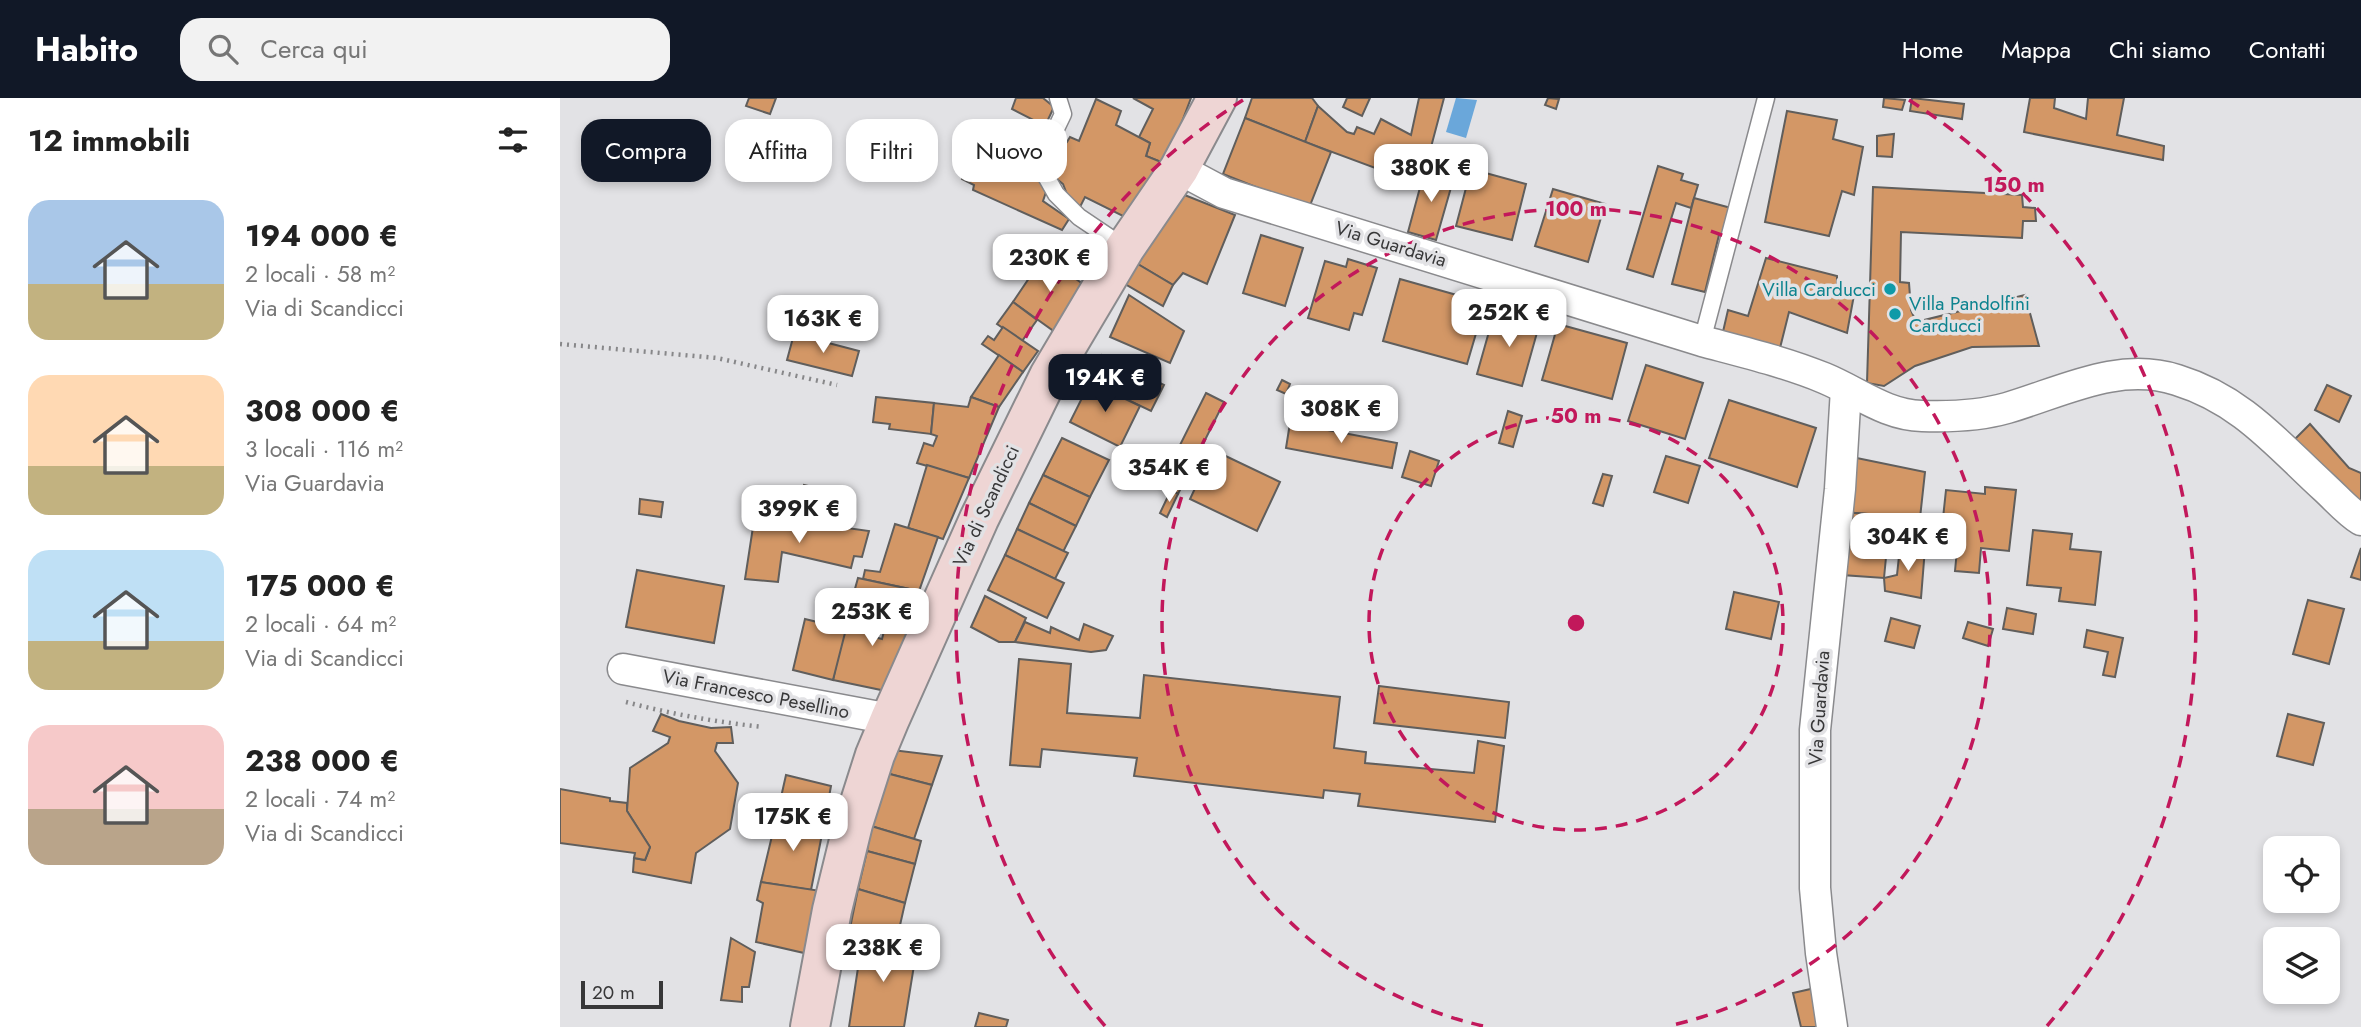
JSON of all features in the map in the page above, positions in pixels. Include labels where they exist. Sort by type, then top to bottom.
[{"type":"street","name":"Via di Scandicci","points":[[810,1027],[832,910],[853,824],[875,755],[890,719],[1014,445],[1049,376],[1125,248],[1179,169],[1217,98]]},
{"type":"street","name":"Via Guardavia","points":[[1179,169],[1224,192],[1702,341],[1775,360],[1825,378],[1889,411],[1918,416],[1983,414],[2081,382],[2149,374],[2175,379],[2235,406],[2361,520]]},
{"type":"street","name":"Via Guardavia","points":[[1832,1027],[1815,888],[1814,742],[1840,489],[1846,389]]},
{"type":"street","name":"Via Francesco Pesellino","points":[[623,669],[890,719]]},
{"type":"lane","points":[[1058,98],[1063,114],[1041,160],[1043,172],[1056,194],[1079,217],[1125,248]]},
{"type":"lane","points":[[1702,341],[1766,98]]},
{"type":"path","points":[[560,344],[717,358],[837,384]]},
{"type":"water","points":[[1456,98],[1477,100],[1466,138],[1446,132]]},
{"type":"building","points":[[749,98],[776,98],[770,114],[746,106]]},
{"type":"building","points":[[1016,98],[1043,98],[1054,107],[1048,119],[1031,119],[1012,109]]},
{"type":"building","points":[[1133,98],[1191,98],[1166,164],[1146,156],[1150,143],[1139,137],[1153,109]]},
{"type":"building","points":[[1252,98],[1312,98],[1318,106],[1305,142],[1245,118]]},
{"type":"building","points":[[1347,98],[1370,98],[1362,116],[1343,107]]},
{"type":"building","points":[[1419,98],[1444,98],[1421,185],[1305,142],[1318,106],[1347,132],[1354,134],[1357,127],[1374,134],[1381,119],[1411,135]]},
{"type":"building","points":[[1548,98],[1559,99],[1556,109],[1545,105]]},
{"type":"building","points":[[1884,98],[1905,100],[1902,110],[1883,107]]},
{"type":"building","points":[[1912,98],[1964,104],[1962,119],[1910,111]]},
{"type":"building","points":[[2030,98],[2055,98],[2054,108],[2086,119],[2088,98],[2124,98],[2117,135],[2164,146],[2163,160],[2024,132]]},
{"type":"building","points":[[1096,99],[1121,111],[1116,125],[1150,143],[1146,156],[1166,164],[1131,220],[1085,197],[1080,207],[1070,202],[1061,182],[1067,182],[1067,142],[1070,137],[1079,141]]},
{"type":"building","points":[[1787,111],[1837,120],[1833,139],[1863,147],[1854,195],[1842,191],[1829,236],[1765,222]]},
{"type":"building","points":[[1245,118],[1331,152],[1309,208],[1223,174]]},
{"type":"building","points":[[1894,134],[1892,157],[1877,156],[1877,136]]},
{"type":"building","points":[[1658,166],[1683,174],[1681,180],[1698,185],[1691,208],[1676,203],[1653,277],[1627,269]]},
{"type":"building","points":[[1425,169],[1454,177],[1436,240],[1408,232]]},
{"type":"building","points":[[1471,169],[1526,184],[1512,240],[1456,226]]},
{"type":"building","points":[[968,182],[1041,182],[1048,186],[1043,201],[1069,219],[1062,230],[973,190],[974,185]]},
{"type":"building","name":"Villa Carducci","points":[[1873,187],[2022,195],[2023,207],[2035,208],[2036,221],[2023,221],[2022,238],[1901,232],[1900,282],[1909,283],[1911,310],[1916,322],[2025,295],[2039,346],[1972,347],[1915,366],[1884,386],[1867,383]]},
{"type":"building","points":[[1553,189],[1605,204],[1588,262],[1535,246]]},
{"type":"building","points":[[1177,192],[1235,215],[1207,284],[1183,273],[1173,285],[1131,260]]},
{"type":"building","points":[[1694,198],[1731,208],[1724,236],[1719,235],[1705,292],[1672,284]]},
{"type":"building","points":[[1261,235],[1303,248],[1285,306],[1243,293]]},
{"type":"building","points":[[1044,256],[1087,287],[1055,332],[1013,302]]},
{"type":"building","points":[[1766,258],[1837,276],[1837,288],[1854,295],[1847,333],[1789,312],[1779,352],[1722,336],[1728,310],[1748,316]]},
{"type":"building","points":[[1348,259],[1377,268],[1362,315],[1354,313],[1349,330],[1308,318],[1325,261],[1346,267]]},
{"type":"building","points":[[1131,260],[1173,285],[1163,306],[1120,281]]},
{"type":"building","points":[[1400,279],[1485,303],[1467,364],[1383,341]]},
{"type":"building","points":[[1129,295],[1184,331],[1170,363],[1110,337]]},
{"type":"building","points":[[1013,302],[1037,320],[1022,341],[997,324]]},
{"type":"building","points":[[1494,314],[1511,319],[1513,314],[1540,322],[1522,386],[1477,374]]},
{"type":"building","points":[[1558,324],[1627,343],[1612,399],[1542,380]]},
{"type":"building","points":[[1003,327],[1038,351],[1023,372],[982,344],[988,336],[994,340]]},
{"type":"building","points":[[794,334],[859,351],[852,376],[787,360]]},
{"type":"building","points":[[999,355],[1023,372],[999,407],[971,397]]},
{"type":"building","points":[[1102,355],[1164,385],[1151,411],[1090,382]]},
{"type":"building","points":[[1646,365],[1703,383],[1685,439],[1628,421]]},
{"type":"building","points":[[1282,380],[1290,384],[1286,394],[1277,390]]},
{"type":"building","points":[[1090,382],[1140,406],[1120,447],[1070,422]]},
{"type":"building","points":[[2327,385],[2351,396],[2339,422],[2315,410]]},
{"type":"building","points":[[1206,393],[1224,402],[1178,494],[1160,485]]},
{"type":"building","points":[[876,397],[934,403],[931,434],[889,429],[890,424],[873,422]]},
{"type":"building","points":[[971,397],[999,407],[969,478],[917,463],[924,443],[933,446],[937,436],[931,434],[934,403],[968,407]]},
{"type":"building","points":[[1729,400],[1816,428],[1797,487],[1709,458]]},
{"type":"building","points":[[1508,411],[1522,416],[1513,447],[1499,443]]},
{"type":"building","points":[[1290,423],[1397,443],[1392,468],[1286,448]]},
{"type":"building","points":[[2310,424],[2349,468],[2361,473],[2361,513],[2293,441]]},
{"type":"building","points":[[1062,438],[1109,460],[1090,497],[1043,475]]},
{"type":"building","points":[[1213,450],[1280,482],[1257,531],[1190,499]]},
{"type":"building","points":[[1410,451],[1439,461],[1431,486],[1402,477]]},
{"type":"building","points":[[1666,456],[1700,466],[1688,503],[1654,492]]},
{"type":"building","points":[[1847,456],[1925,472],[1920,518],[1843,512]]},
{"type":"building","points":[[927,465],[969,478],[943,539],[908,528]]},
{"type":"building","points":[[1603,474],[1612,476],[1603,506],[1593,503]]},
{"type":"building","points":[[1043,475],[1090,497],[1076,526],[1029,503]]},
{"type":"building","points":[[804,485],[821,489],[817,511],[799,508]]},
{"type":"building","points":[[1985,487],[2016,490],[2009,551],[1981,548],[1979,573],[1955,571],[1958,539],[1941,537],[1946,490],[1985,494]]},
{"type":"building","points":[[1171,490],[1178,494],[1167,517],[1160,513]]},
{"type":"building","points":[[640,499],[663,502],[661,517],[639,514]]},
{"type":"building","points":[[1029,503],[1076,526],[1063,552],[1017,529]]},
{"type":"building","points":[[1843,512],[1890,516],[1884,578],[1842,575]]},
{"type":"building","points":[[755,514],[869,531],[862,557],[854,556],[851,568],[782,552],[778,582],[745,579]]},
{"type":"building","points":[[895,524],[938,537],[919,591],[863,579],[865,570],[880,572]]},
{"type":"building","points":[[1017,529],[1068,553],[1055,579],[1005,555]]},
{"type":"building","points":[[2033,530],[2072,534],[2070,549],[2101,552],[2095,605],[2059,601],[2061,588],[2027,585]]},
{"type":"building","points":[[1900,547],[1925,548],[1921,598],[1885,591],[1884,578],[1897,575]]},
{"type":"building","points":[[2361,548],[2361,580],[2351,577]]},
{"type":"building","points":[[1005,555],[1064,583],[1047,618],[988,590]]},
{"type":"building","points":[[637,570],[724,586],[714,643],[626,627]]},
{"type":"building","points":[[858,578],[923,592],[916,609],[853,596]]},
{"type":"building","points":[[1734,592],[1779,602],[1771,639],[1726,629]]},
{"type":"building","points":[[985,596],[1026,618],[1015,642],[999,642],[971,627]]},
{"type":"building","points":[[2308,600],[2344,609],[2329,664],[2293,654]]},
{"type":"building","points":[[891,604],[916,609],[886,691],[833,680],[848,608],[872,613],[867,635],[882,639]]},
{"type":"building","points":[[2007,608],[2036,614],[2033,634],[2003,629]]},
{"type":"building","points":[[1891,618],[1920,626],[1914,648],[1885,641]]},
{"type":"building","points":[[805,619],[846,629],[833,680],[793,670]]},
{"type":"building","points":[[1025,622],[1050,633],[1051,627],[1079,640],[1084,624],[1113,636],[1106,650],[1091,652],[1015,642]]},
{"type":"building","points":[[1968,622],[1993,629],[1988,646],[1963,638]]},
{"type":"building","points":[[2087,630],[2123,638],[2115,677],[2103,675],[2108,652],[2084,647]]},
{"type":"building","points":[[1019,659],[1071,664],[1067,713],[1140,718],[1144,675],[1340,697],[1334,748],[1366,752],[1365,763],[1474,773],[1478,741],[1504,746],[1495,822],[1358,806],[1360,794],[1324,790],[1323,798],[1134,776],[1137,758],[1042,749],[1040,767],[1010,765]]},
{"type":"building","points":[[1379,686],[1509,702],[1505,738],[1374,723]]},
{"type":"building","points":[[661,714],[711,728],[731,727],[733,743],[717,743],[715,751],[738,783],[730,829],[696,853],[691,883],[633,872],[634,858],[645,860],[650,847],[627,811],[630,768],[668,743],[670,737],[653,731]]},
{"type":"building","points":[[2288,714],[2324,723],[2313,765],[2277,756]]},
{"type":"building","points":[[892,750],[942,756],[932,785],[882,772]]},
{"type":"building","points":[[882,772],[932,785],[914,839],[871,826]]},
{"type":"building","points":[[786,775],[831,786],[824,824],[777,815]]},
{"type":"building","points":[[560,789],[627,803],[627,811],[650,847],[645,860],[634,858],[635,853],[560,843]]},
{"type":"building","points":[[777,815],[824,824],[811,890],[761,882]]},
{"type":"building","points":[[871,826],[921,841],[915,864],[867,851]]},
{"type":"building","points":[[867,851],[915,864],[905,903],[858,889]]},
{"type":"building","points":[[761,882],[821,891],[804,953],[756,942],[763,903],[757,900]]},
{"type":"building","points":[[858,889],[905,903],[896,943],[849,933]]},
{"type":"building","points":[[863,935],[917,947],[904,1027],[849,1027]]},
{"type":"building","points":[[731,938],[755,952],[749,987],[742,987],[742,1002],[721,1000]]},
{"type":"building","points":[[1815,988],[1825,1027],[1801,1027],[1793,993]]},
{"type":"building","points":[[979,1013],[1008,1020],[1006,1027],[975,1027]]},
{"type":"place","name":"Villa Carducci","points":[[1890,289]]},
{"type":"place","name":"Villa Pandolfini Carducci","points":[[1895,314]]}]
